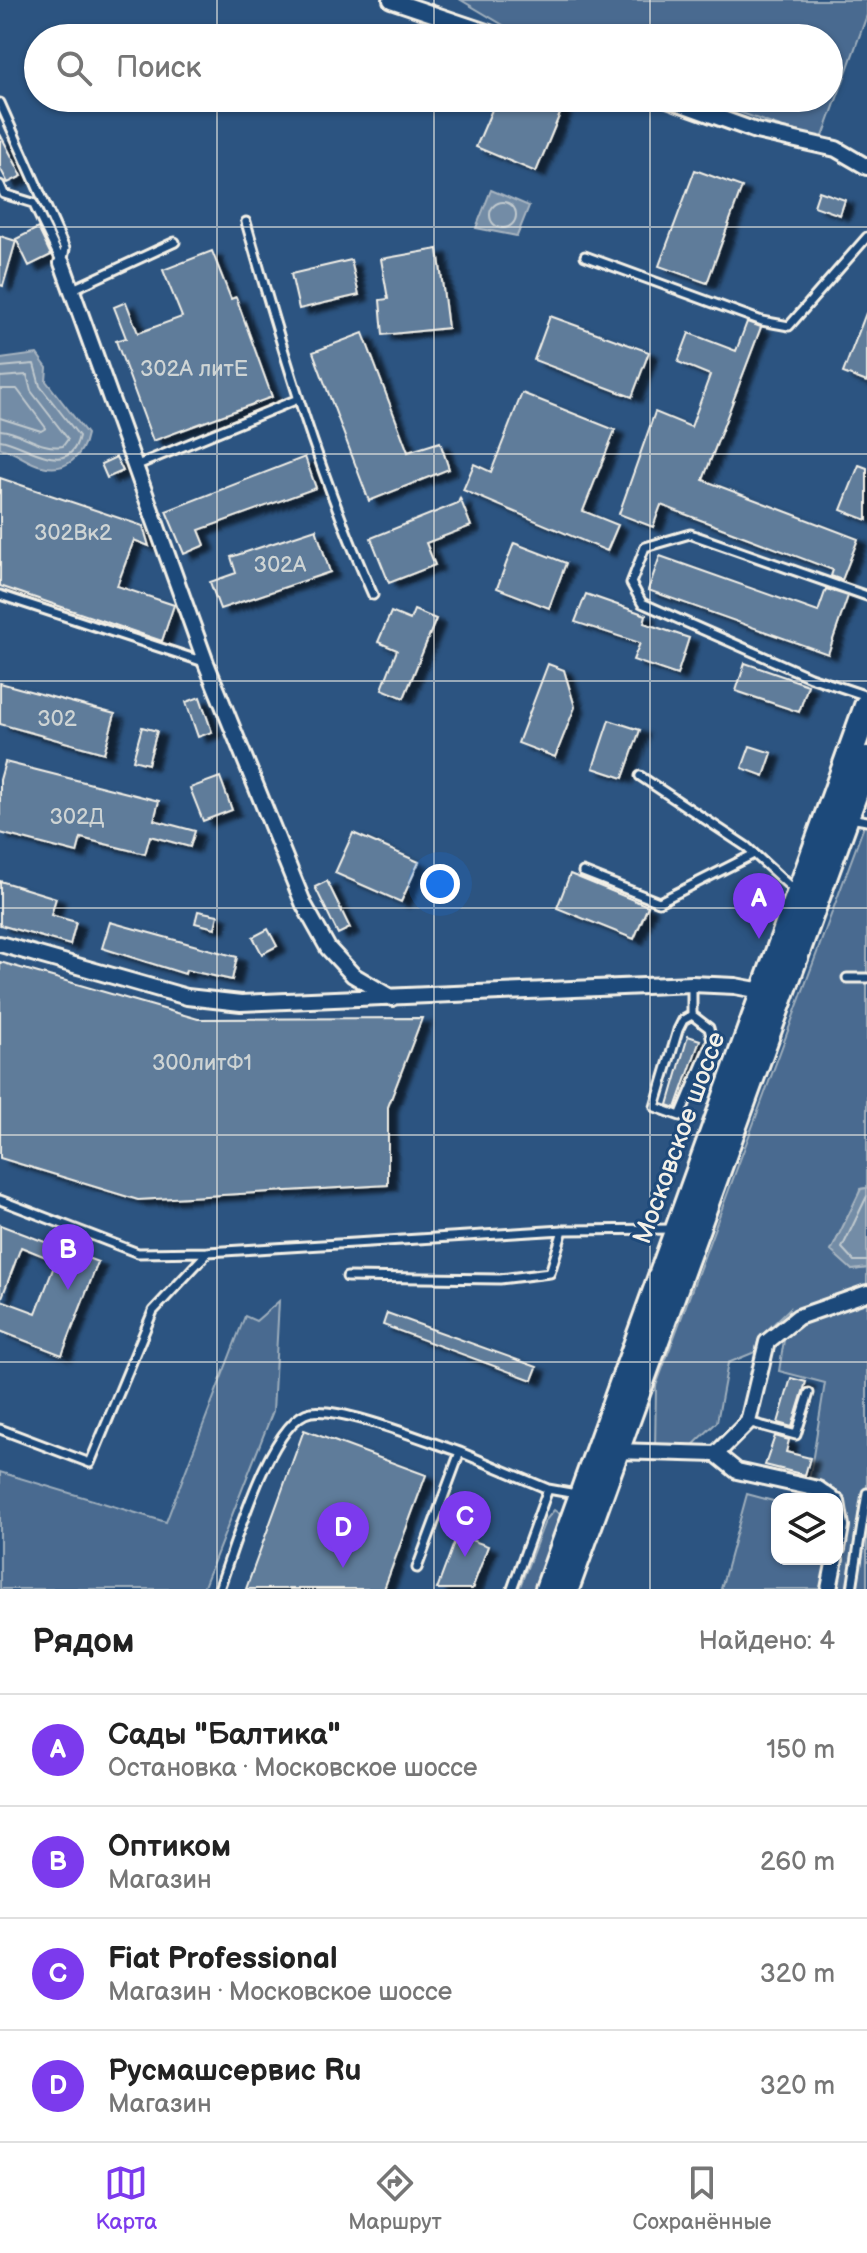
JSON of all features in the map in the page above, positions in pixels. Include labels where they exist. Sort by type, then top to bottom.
[{"type":"main road","name":"Московское шоссе","points":[[566,1589],[771,994],[798,893],[867,706]]},
{"type":"main road","name":"Московское шоссе","points":[[548,1589],[677,1229],[771,994],[856,819],[867,759]]},
{"type":"street","points":[[391,0],[462,24]]},
{"type":"street","points":[[704,112],[756,131],[836,149],[867,167]]},
{"type":"street","points":[[62,263],[206,663],[304,905],[328,948],[353,975],[392,998]]},
{"type":"street","points":[[0,944],[187,997],[241,1003],[692,984],[735,986],[771,994]]},
{"type":"street","points":[[716,1454],[748,1422],[767,1342],[798,1317],[867,1293]]},
{"type":"street","points":[[616,1451],[716,1454],[737,1471],[818,1489],[823,1493]]},
{"type":"street","points":[[829,1589],[834,1565]]},
{"type":"lane","points":[[0,103],[65,249],[62,263]]},
{"type":"lane","points":[[0,185],[4,194],[33,203],[62,263]]},
{"type":"lane","points":[[246,222],[298,399],[345,533],[373,595]]},
{"type":"lane","points":[[585,256],[762,321],[789,326],[867,237]]},
{"type":"lane","points":[[71,290],[175,242]]},
{"type":"lane","points":[[135,466],[298,399]]},
{"type":"lane","points":[[867,596],[690,534],[645,547],[631,583],[642,603],[810,677],[867,696]]},
{"type":"lane","points":[[0,595],[206,663]]},
{"type":"lane","points":[[640,776],[754,854],[798,893]]},
{"type":"lane","points":[[583,872],[659,902],[754,854]]},
{"type":"lane","points":[[847,978],[867,978]]},
{"type":"lane","points":[[692,984],[692,1015]]},
{"type":"lane","points":[[692,1015],[709,1028],[712,1040],[686,1111],[680,1116],[655,1107],[678,1030],[683,1020],[692,1015]]},
{"type":"lane","points":[[0,1200],[138,1253],[208,1252],[563,1230],[677,1229]]},
{"type":"lane","points":[[347,1277],[500,1279],[550,1273],[563,1230]]},
{"type":"lane","points":[[0,1429],[90,1463],[153,1311],[208,1252]]},
{"type":"lane","points":[[748,1422],[796,1435],[809,1393]]},
{"type":"lane","points":[[219,1589],[270,1456],[298,1418],[311,1412],[336,1413],[460,1452],[548,1489],[582,1495]]},
{"type":"lane","points":[[417,1568],[460,1452]]},
{"type":"lane","points":[[512,1589],[548,1489]]},
{"type":"lane","points":[[852,1589],[867,1493]]},
{"type":"path","points":[[473,1587],[480,1589]]},
{"type":"shaded area","points":[[461,0],[867,0],[867,15],[843,81],[843,24],[502,24]]},
{"type":"shaded area","points":[[739,112],[832,112],[821,142]]},
{"type":"shaded area","points":[[867,818],[867,1188],[860,1189],[852,1270],[867,1268],[867,1589],[721,1589],[747,1494],[771,1500],[771,1565],[843,1565],[843,1493],[807,1493],[825,1383],[779,1371],[789,1309],[759,1338],[755,1352],[728,1363],[717,1422],[688,1450],[655,1449],[656,1386]]},
{"type":"shaded area","points":[[279,1301],[273,1411],[203,1589],[0,1589],[0,1472],[166,1522],[245,1316],[256,1321]]},
{"type":"shaded area","points":[[554,1510],[561,1515],[534,1589],[519,1589],[545,1521]]},
{"type":"water","points":[[491,190],[529,206],[517,236],[476,228]]},
{"type":"water","points":[[37,354],[47,368],[46,381],[87,434],[78,455],[59,467],[37,464],[0,448],[0,359]]},
{"type":"water","points":[[867,1188],[867,1268],[852,1270],[831,1251],[861,1189]]},
{"type":"building","points":[[491,112],[561,112],[536,172],[476,147]]},
{"type":"building","points":[[0,134],[22,176],[8,183],[0,168]]},
{"type":"building","points":[[695,170],[742,187],[707,283],[659,266]]},
{"type":"building","points":[[819,191],[845,200],[840,215],[814,206]]},
{"type":"building","points":[[38,228],[51,255],[29,266],[16,239]]},
{"type":"building","points":[[0,236],[16,241],[3,286],[0,285]]},
{"type":"building","points":[[438,249],[448,328],[383,335],[380,300],[388,299],[381,259]]},
{"type":"building","points":[[212,251],[231,299],[236,297],[272,397],[153,441],[116,341],[126,338],[114,307],[126,302],[138,333],[182,317],[163,270]]},
{"type":"building","points":[[351,260],[359,295],[299,309],[291,274]]},
{"type":"building","points":[[867,313],[867,382],[843,373]]},
{"type":"building","points":[[550,316],[649,352],[632,397],[534,360]]},
{"type":"building","points":[[747,322],[761,327],[703,480],[858,539],[842,580],[831,576],[833,570],[661,505],[653,527],[619,514],[655,412],[691,427],[710,375],[678,362],[689,333],[736,351]]},
{"type":"building","points":[[363,333],[408,452],[440,442],[449,469],[369,501],[313,352]]},
{"type":"building","points":[[522,393],[615,430],[583,511],[618,525],[607,551],[463,490],[474,464],[491,472]]},
{"type":"building","points":[[116,457],[123,471],[107,478],[101,464]]},
{"type":"building","points":[[305,457],[316,488],[199,530],[205,545],[184,554],[166,511]]},
{"type":"building","points":[[859,465],[867,468],[867,520],[841,510]]},
{"type":"building","points":[[0,478],[143,526],[149,546],[134,540],[117,586],[174,605],[162,641],[0,586]]},
{"type":"building","points":[[460,498],[471,526],[426,543],[435,565],[389,583],[371,538],[458,503]]},
{"type":"building","points":[[316,529],[330,572],[220,609],[210,582],[236,573],[231,557]]},
{"type":"building","points":[[514,543],[566,563],[549,608],[497,588]]},
{"type":"building","points":[[660,556],[818,612],[826,589],[848,596],[828,654],[648,590]]},
{"type":"building","points":[[586,594],[646,615],[644,623],[689,638],[677,675],[633,660],[640,643],[575,622]]},
{"type":"building","points":[[414,610],[436,619],[404,698],[382,689],[397,650],[378,642],[391,612],[410,620]]},
{"type":"building","points":[[745,663],[808,685],[799,712],[736,691]]},
{"type":"building","points":[[548,664],[564,670],[575,707],[555,757],[518,743]]},
{"type":"building","points":[[0,683],[115,714],[104,753],[0,724]]},
{"type":"building","points":[[200,697],[212,732],[198,737],[186,702]]},
{"type":"building","points":[[609,720],[640,730],[623,778],[593,768]]},
{"type":"building","points":[[142,727],[157,731],[148,764],[133,760]]},
{"type":"building","points":[[750,746],[772,753],[764,776],[742,768]]},
{"type":"building","points":[[5,762],[159,801],[154,820],[195,831],[190,847],[150,836],[145,854],[81,838],[77,853],[0,833],[0,780]]},
{"type":"building","points":[[220,777],[232,810],[203,821],[190,788]]},
{"type":"building","points":[[353,833],[419,862],[401,902],[335,873]]},
{"type":"building","points":[[570,874],[648,906],[634,939],[557,908]]},
{"type":"building","points":[[0,881],[56,898],[51,915],[76,922],[70,945],[0,925]]},
{"type":"building","points":[[327,881],[350,928],[338,934],[315,887]]},
{"type":"building","points":[[198,911],[218,915],[215,928],[195,923]]},
{"type":"building","points":[[110,922],[237,957],[232,980],[186,970],[185,974],[102,948]]},
{"type":"building","points":[[268,929],[277,946],[262,954],[253,937]]},
{"type":"building","points":[[0,962],[198,1019],[422,1018],[388,1107],[388,1185],[138,1200],[0,1158]]},
{"type":"building","points":[[688,1036],[700,1040],[676,1108],[668,1105]]},
{"type":"building","points":[[0,1225],[98,1262],[62,1355],[0,1331]],"holes":[[[21,1247],[56,1261],[36,1313],[1,1300]]]},
{"type":"building","points":[[387,1313],[537,1367],[532,1380],[383,1325]]},
{"type":"building","points":[[791,1378],[806,1382],[792,1427],[778,1423]]},
{"type":"building","points":[[304,1430],[426,1475],[384,1589],[246,1589]]},
{"type":"building","points":[[775,1436],[789,1440],[786,1452],[810,1458],[805,1475],[765,1465]]},
{"type":"building","points":[[457,1535],[488,1546],[472,1589],[437,1589]]},
{"type":"place","name":"Сады \"Балтика\"","points":[[759,939]]},
{"type":"place","name":"Оптиком","points":[[68,1290]]},
{"type":"place","name":"Fiat Professional","points":[[465,1557]]},
{"type":"place","name":"Русмашсервис Ru","points":[[343,1568]]}]
